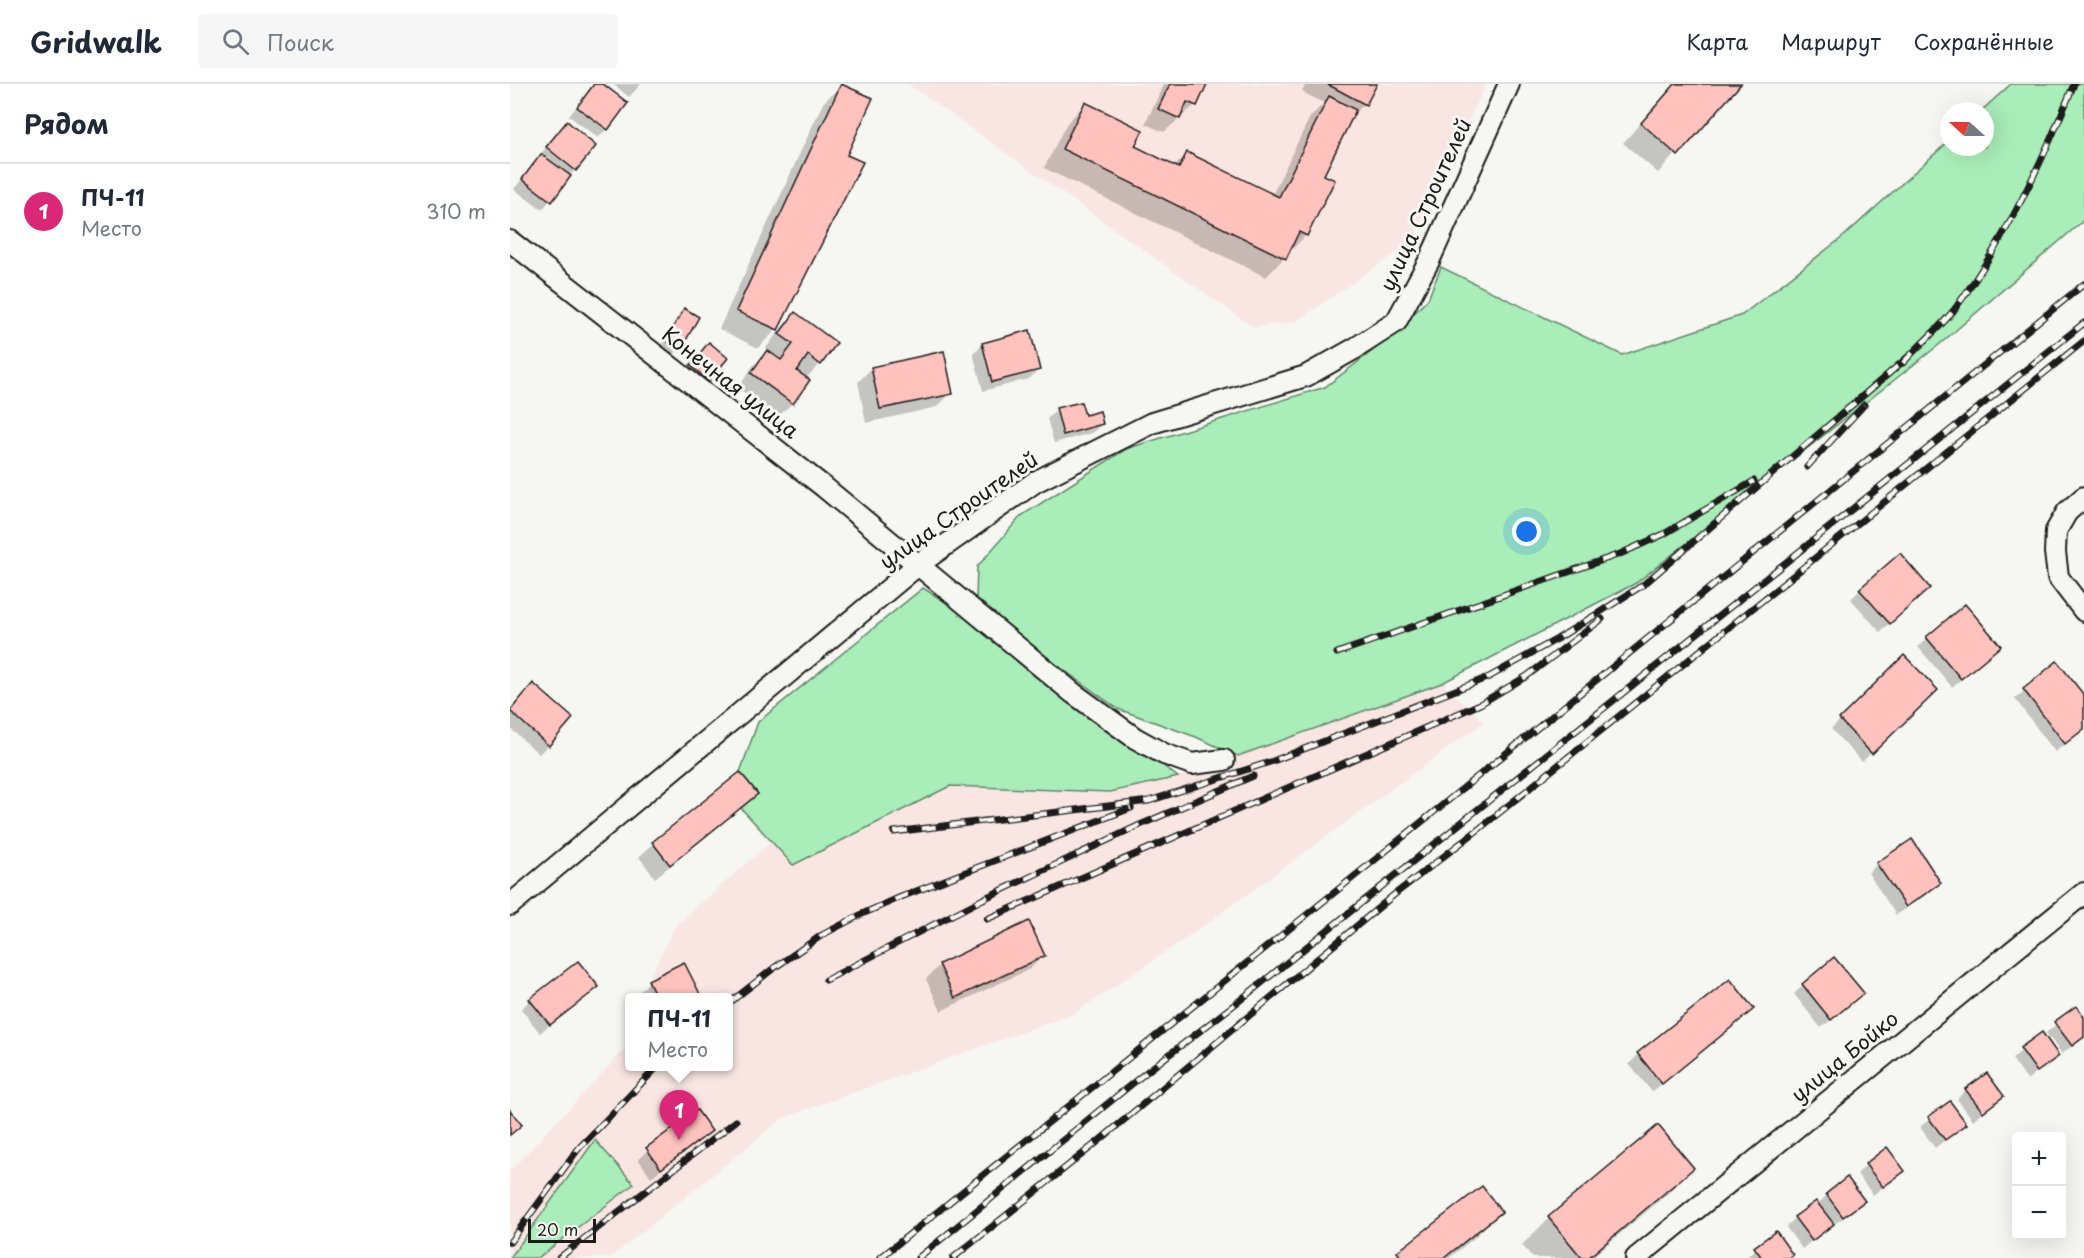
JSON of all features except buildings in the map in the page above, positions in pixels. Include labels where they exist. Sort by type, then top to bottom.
[{"type":"street","name":"улица Строителей","points":[[510,905],[919,564],[1035,482],[1152,423],[1306,376],[1354,350],[1396,322],[1429,261],[1509,84]]},
{"type":"street","name":"Конечная улица","points":[[510,241],[825,487],[1073,693],[1135,738],[1164,754],[1192,764],[1224,760]]},
{"type":"street","points":[[2084,497],[2067,512],[2056,531],[2055,552],[2058,578],[2084,611]]},
{"type":"street","name":"улица Бойко","points":[[1636,1258],[2084,893]]},
{"type":"shaded area","points":[[908,84],[1486,84],[1412,242],[1294,323],[1253,327]]},
{"type":"shaded area","points":[[1442,683],[1484,722],[1198,930],[1075,1013],[783,1118],[610,1258],[510,1258],[510,1171],[625,1049],[625,1071],[733,1071],[733,993],[646,993],[648,980],[676,925],[771,842],[793,865],[950,786],[1110,792],[1178,777]]},
{"type":"green space","points":[[2011,84],[2084,84],[2084,220],[1940,344],[1636,583],[1442,683],[1238,756],[1196,737],[1118,709],[1028,644],[976,600],[977,567],[1021,516],[1126,449],[1325,387],[1392,336],[1428,299],[1441,267],[1622,355],[1742,315],[1844,236],[1940,149],[1940,156],[1994,156],[1994,102],[1991,102]]},
{"type":"green space","points":[[923,588],[955,608],[1178,777],[1110,792],[950,786],[793,865],[741,808],[758,794],[740,772],[758,722]]},
{"type":"green space","points":[[595,1140],[634,1184],[538,1258],[510,1258]]},
{"type":"railway","points":[[1903,363],[1954,310],[1990,257],[2021,201],[2074,84]]},
{"type":"railway","points":[[880,1258],[2084,284]]},
{"type":"railway","points":[[918,1258],[1149,1070],[1239,1001],[2084,323]]},
{"type":"railway","points":[[953,1258],[1100,1140],[1395,894],[1479,829],[2084,341]]},
{"type":"railway","points":[[894,832],[1149,801],[1273,761],[1489,677],[1557,639],[1643,585],[1908,357]]},
{"type":"railway","points":[[1807,467],[1864,405]]},
{"type":"railway","points":[[1337,653],[1620,554],[1664,534],[1754,481]]},
{"type":"railway","points":[[987,919],[1480,704],[1527,676],[1602,619]]},
{"type":"railway","points":[[826,980],[983,899],[1140,825],[1253,776]]},
{"type":"railway","points":[[733,1000],[822,935],[862,914],[1131,808]]},
{"type":"railway","points":[[510,1242],[579,1148],[653,1071]]},
{"type":"railway","points":[[559,1258],[736,1121]]},
{"type":"place","name":"ПЧ-11","points":[[679,1140]]}]
